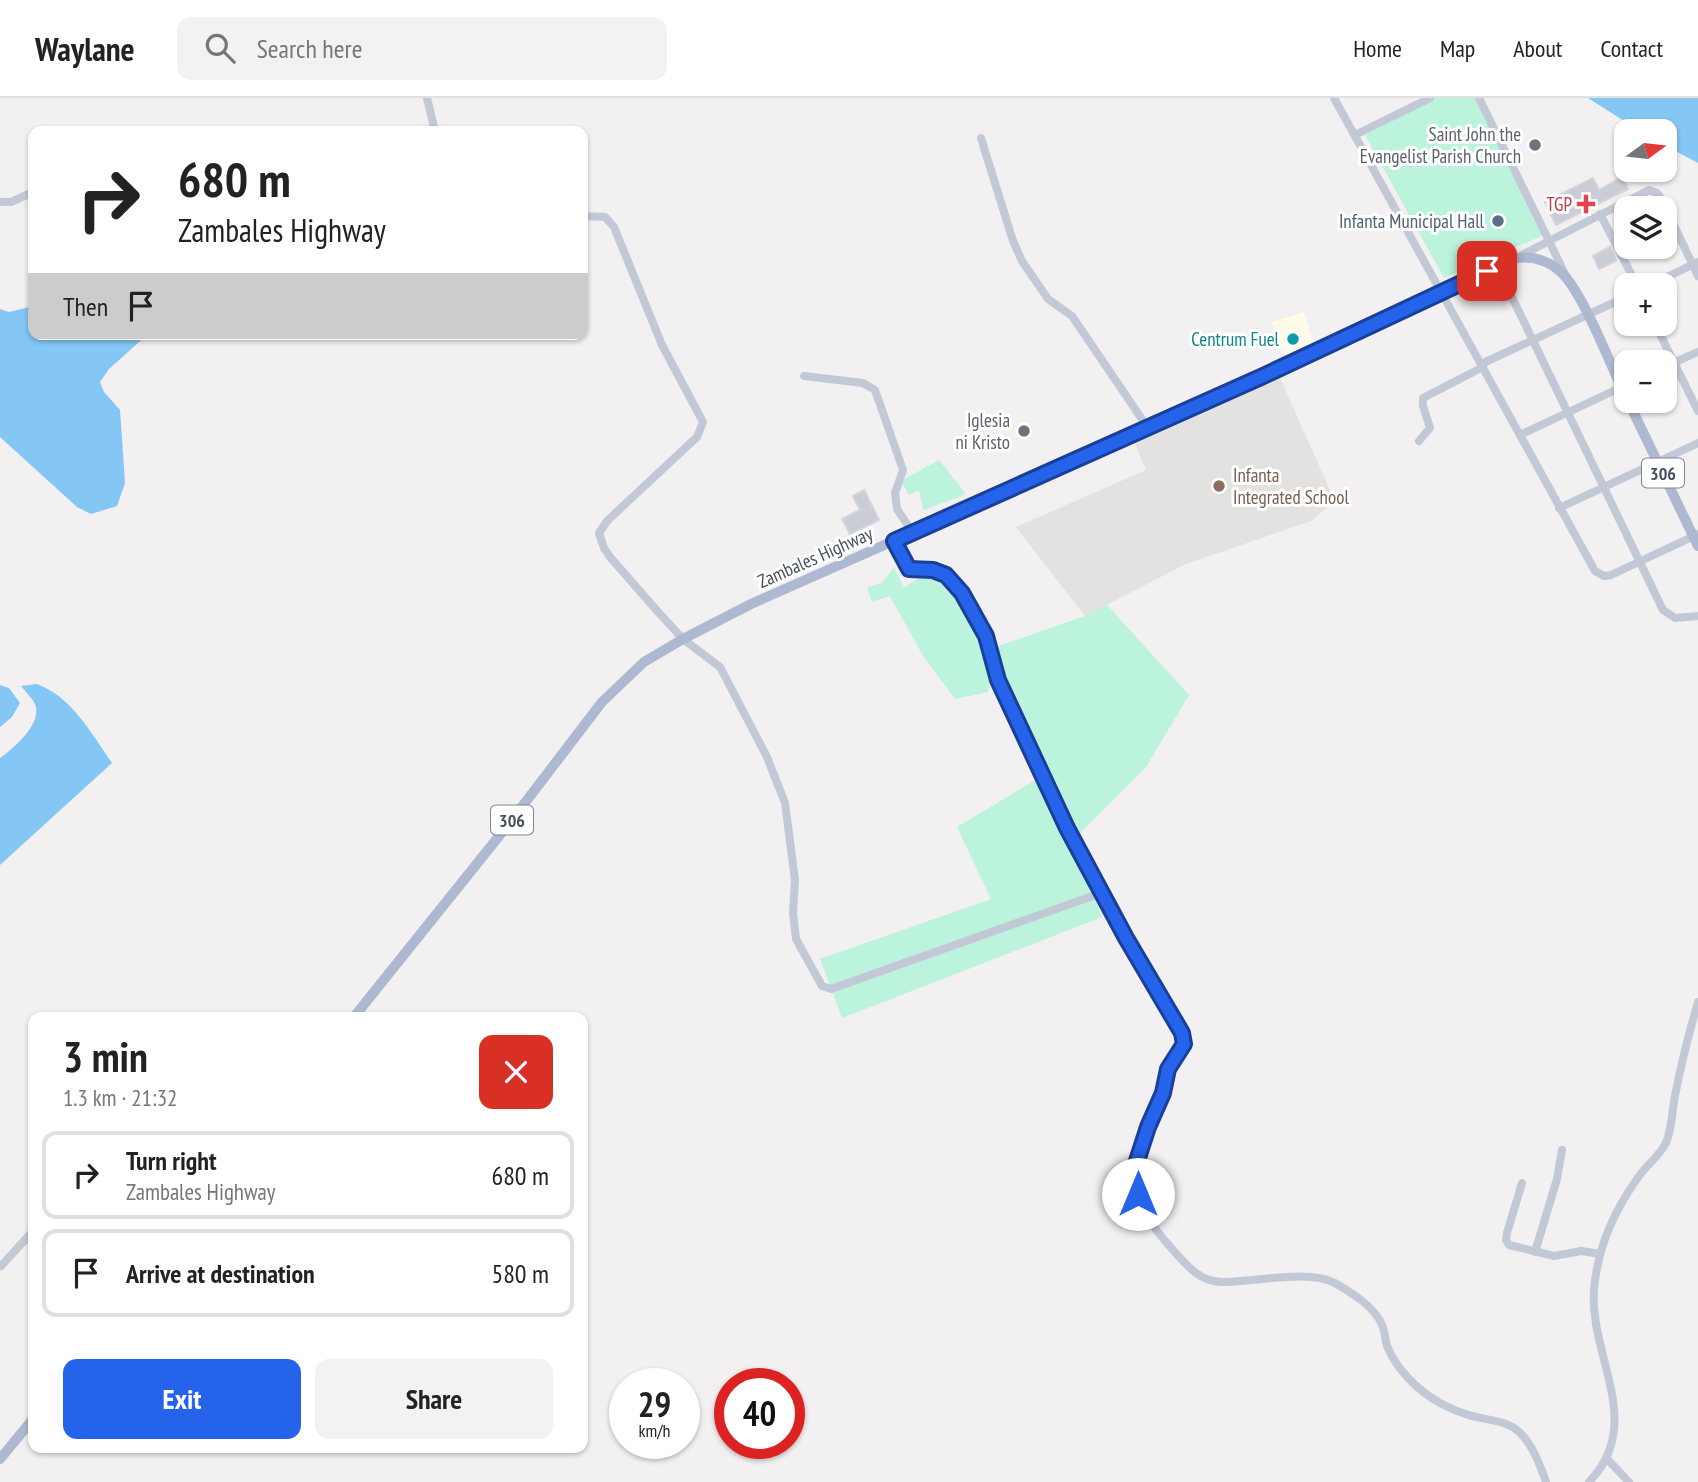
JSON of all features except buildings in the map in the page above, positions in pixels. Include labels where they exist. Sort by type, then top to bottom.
[{"type":"main road","name":"306","points":[[1516,258],[1527,257],[1544,261],[1568,280],[1614,370]]},
{"type":"main road","name":"Zambales Highway","points":[[358,1012],[602,702],[644,662],[751,604],[1147,428],[1516,258]]},
{"type":"main road","name":"306","points":[[1635,413],[1696,539]]},
{"type":"main road","points":[[0,1460],[28,1425]]},
{"type":"street","points":[[427,98],[434,126]]},
{"type":"street","points":[[1334,98],[1443,292],[1559,508],[1599,574],[1611,575],[1696,539]]},
{"type":"street","points":[[1355,135],[1416,101],[1430,98]]},
{"type":"street","points":[[1479,98],[1568,280]]},
{"type":"street","points":[[981,138],[1013,241],[1022,261],[1048,299],[1072,316],[1147,428]]},
{"type":"street","points":[[1516,258],[1645,191],[1653,190],[1661,198],[1695,263],[1698,276]]},
{"type":"street","points":[[0,202],[11,202],[28,194]]},
{"type":"street","points":[[1600,215],[1631,273]]},
{"type":"street","points":[[588,216],[604,217],[614,227],[662,345],[703,422],[697,438],[607,521],[599,533],[610,557],[683,639],[713,659],[727,677],[780,786],[793,854],[796,939],[826,988],[1101,893]]},
{"type":"street","points":[[1675,273],[1695,263]]},
{"type":"street","points":[[1497,266],[1667,614],[1675,618],[1698,616]]},
{"type":"street","points":[[1419,441],[1430,428],[1423,398],[1531,340],[1614,303]]},
{"type":"street","points":[[1677,362],[1698,352]]},
{"type":"street","points":[[1677,369],[1698,411]]},
{"type":"street","points":[[804,376],[863,383],[875,390],[903,470],[895,493],[897,509],[913,533]]},
{"type":"street","points":[[1520,435],[1567,413],[1614,396]]},
{"type":"street","points":[[1559,508],[1698,443]]},
{"type":"street","points":[[894,541],[909,569],[933,570],[946,575],[962,593],[986,636],[1001,688],[1067,828],[1184,1038],[1182,1049],[1168,1069],[1163,1093],[1136,1164],[1138,1194],[1160,1235],[1191,1270],[1212,1281],[1311,1277],[1332,1281],[1371,1309],[1382,1324],[1386,1344],[1397,1366],[1418,1387],[1440,1403],[1461,1412],[1505,1421],[1525,1436],[1536,1454],[1546,1482]]},
{"type":"street","points":[[1589,1482],[1608,1460],[1614,1412],[1595,1315],[1594,1290],[1600,1254],[1608,1228],[1620,1205],[1667,1141],[1681,1068],[1698,1002]]},
{"type":"street","points":[[1535,1252],[1557,1180],[1562,1150]]},
{"type":"street","points":[[1522,1183],[1506,1240],[1509,1245],[1555,1256],[1581,1251],[1600,1254]]},
{"type":"street","points":[[1,1266],[28,1236]]},
{"type":"street","points":[[1608,1460],[1629,1482]]},
{"type":"shaded area","points":[[1304,312],[1314,345],[1286,356],[1272,322]]},
{"type":"shaded area","name":"Infanta Integrated School","points":[[1280,378],[1335,501],[1311,521],[1186,564],[1085,616],[1016,527],[1146,470],[1135,444]]},
{"type":"green space","points":[[1435,98],[1475,98],[1542,236],[1444,278],[1365,135]]},
{"type":"green space","points":[[939,460],[965,493],[923,510],[919,490],[909,495],[901,481]]},
{"type":"green space","points":[[894,567],[904,588],[926,573],[945,580],[953,587],[982,640],[991,675],[988,692],[955,699],[922,654],[890,596],[872,602],[867,587],[882,583]]},
{"type":"green space","points":[[1107,605],[1189,695],[1146,767],[1075,838],[993,648],[1085,616]]},
{"type":"green space","points":[[1037,779],[1081,865],[1102,917],[842,1018],[820,959],[991,899],[957,827]]},
{"type":"water","points":[[1588,98],[1698,98],[1698,163],[1677,152],[1677,119],[1621,119]]},
{"type":"water","points":[[28,307],[28,340],[141,340],[109,369],[100,382],[104,392],[120,410],[125,483],[117,506],[91,514],[77,507],[0,437],[0,309],[9,312]]},
{"type":"water","points":[[37,684],[71,707],[112,763],[0,865],[0,758],[19,742],[35,719],[35,704],[21,686]]},
{"type":"water","points":[[0,685],[9,688],[20,703],[12,717],[0,727]]},
{"type":"place","name":"Saint John the Evangelist Parish Church","points":[[1535,145]]},
{"type":"place","name":"TGP","points":[[1586,204]]},
{"type":"place","name":"Infanta Municipal Hall","points":[[1498,221]]},
{"type":"place","name":"Centrum Fuel","points":[[1293,339]]},
{"type":"place","name":"Iglesia ni Kristo","points":[[1024,431]]},
{"type":"place","name":"Infanta Integrated School","points":[[1219,486]]},
{"type":"route","points":[[1138,1194],[1135,1184],[1136,1164],[1166,1085],[1168,1069],[1184,1044],[1182,1033],[1126,938],[1067,828],[998,680],[986,636],[962,593],[946,575],[938,571],[909,569],[894,541],[1261,377],[1487,271]]}]
